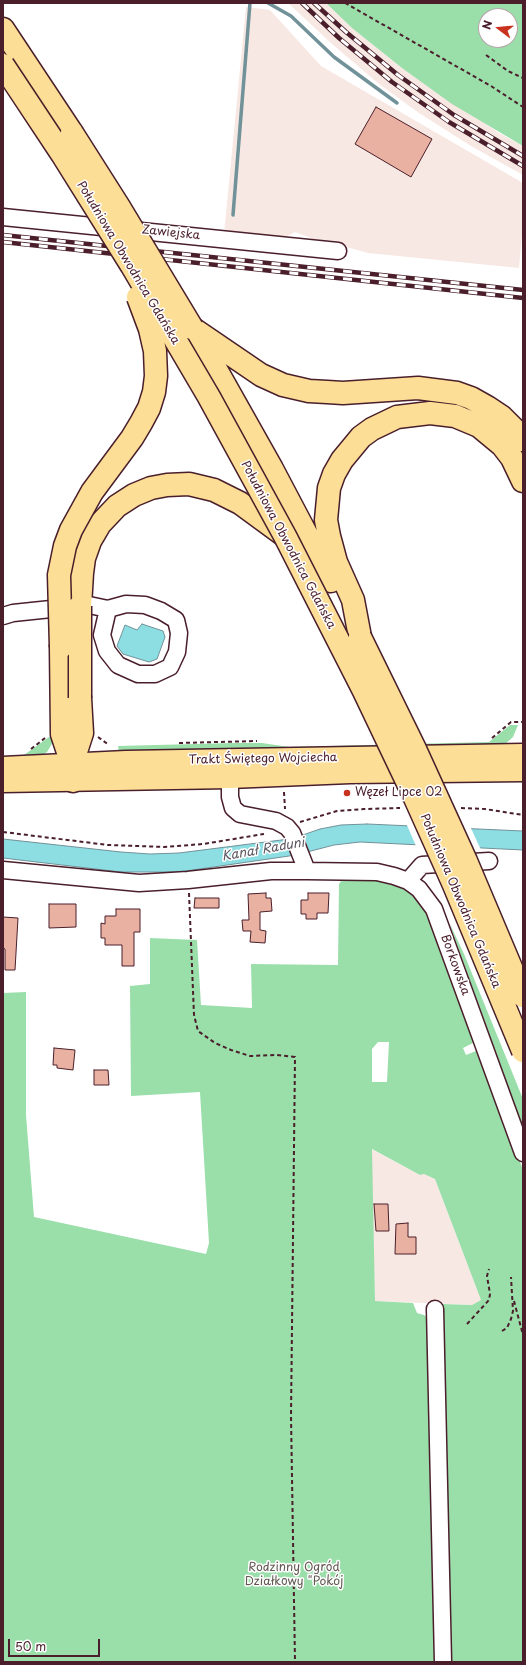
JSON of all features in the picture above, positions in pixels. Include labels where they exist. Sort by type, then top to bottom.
[{"type":"highway","name":"Południowa Obwodnica Gdańska","points":[[3,29],[119,207],[192,328],[272,469],[360,637],[410,740],[466,861],[523,996]]},
{"type":"highway","name":"Południowa Obwodnica Gdańska","points":[[3,65],[62,154],[115,239],[209,397],[285,536],[364,691],[415,798],[463,906],[523,1051]]},
{"type":"highway","points":[[73,772],[82,733],[71,698],[58,586],[60,564],[71,530],[89,497],[107,470],[132,438],[149,408],[154,392],[156,376],[156,362],[150,330],[140,303],[126,276],[115,239]]},
{"type":"highway","points":[[192,328],[261,375],[283,385],[309,391],[343,393],[418,388],[457,393],[471,398],[488,407],[502,417],[523,440]]},
{"type":"highway","points":[[360,637],[353,600],[336,562],[328,536],[326,520],[329,488],[334,474],[342,460],[361,437],[386,422],[404,416],[430,413],[455,416],[478,426],[502,445],[512,458],[523,481]]},
{"type":"highway","points":[[73,772],[62,734],[71,698],[84,558],[90,541],[100,524],[117,506],[134,494],[151,488],[167,485],[200,486],[221,492],[232,498],[285,536]]},
{"type":"main road","name":"Trakt Świętego Wojciecha","points":[[3,782],[73,772],[126,761],[523,754]]},
{"type":"main road","name":"Trakt Świętego Wojciecha","points":[[3,768],[230,778],[350,773],[523,771]]},
{"type":"street","name":"Zawiejska","points":[[3,217],[338,251]]},
{"type":"street","points":[[3,616],[13,613],[89,605],[108,609],[126,604],[145,605],[162,611],[176,620],[179,634],[177,652],[170,667],[155,674],[138,674],[118,665],[107,651],[102,635],[108,609]]},
{"type":"street","name":"Trakt Świętego Wojciecha","points":[[230,778],[230,797],[234,808],[240,814],[282,823],[292,834],[305,865]]},
{"type":"street","points":[[408,881],[422,865],[489,861]]},
{"type":"street","points":[[3,870],[140,883],[188,880],[271,871],[305,865]]},
{"type":"street","name":"Borkowska","points":[[305,865],[378,872],[408,881],[419,889],[434,909],[523,1153]]},
{"type":"street","points":[[436,1309],[443,1662]]},
{"type":"path","points":[[344,3],[490,86],[523,107]]},
{"type":"path","points":[[486,55],[508,71],[523,78]]},
{"type":"path","points":[[28,751],[51,734],[62,734]]},
{"type":"path","points":[[283,787],[285,807]]},
{"type":"path","points":[[3,832],[108,845],[164,847],[203,844],[266,834]]},
{"type":"path","points":[[188,880],[194,1015],[198,1030],[214,1043],[250,1056],[277,1055],[295,1057],[291,1416],[295,1662]]},
{"type":"path","points":[[467,1324],[489,1300],[489,1269]]},
{"type":"path","points":[[511,1277],[513,1298],[523,1335]]},
{"type":"path","points":[[502,1332],[507,1328],[511,1319],[513,1298]]},
{"type":"shaded area","points":[[288,3],[326,3],[352,28],[402,68],[499,133],[523,146],[523,175],[471,146],[419,113],[379,84],[332,44]]},
{"type":"shaded area","points":[[246,7],[270,10],[321,66],[523,183],[523,224],[519,268],[368,253],[332,243],[313,242],[311,238],[295,232],[282,239],[224,234]]},
{"type":"shaded area","points":[[371,1149],[420,1175],[424,1174],[435,1179],[481,1300],[472,1305],[375,1301]]},
{"type":"green space","points":[[326,3],[523,3],[523,146],[452,104],[402,68],[352,28]]},
{"type":"green space","points":[[510,725],[518,725],[513,737],[504,745],[217,749],[119,752],[118,746],[262,743],[289,747],[489,742]]},
{"type":"green space","points":[[49,737],[54,737],[53,742],[47,752],[41,756],[17,760]]},
{"type":"green space","name":"Rodzinny Ogród Działkowy \"Pokój","points":[[344,877],[378,879],[397,885],[414,895],[427,913],[477,1041],[463,1048],[466,1055],[476,1051],[481,1053],[523,1170],[523,1662],[447,1662],[442,1304],[472,1305],[481,1300],[435,1179],[424,1174],[420,1175],[372,1149],[375,1301],[413,1303],[417,1313],[424,1315],[433,1322],[439,1662],[3,1662],[3,993],[26,992],[26,1115],[34,1217],[206,1254],[209,1243],[200,1092],[131,1096],[130,986],[150,984],[150,938],[197,940],[201,1005],[252,1008],[251,964],[338,965],[339,884]],"holes":[[[378,1042],[389,1042],[387,1082],[372,1082],[372,1049]]]},
{"type":"green space","points":[[449,922],[464,954],[523,1099],[523,1128]]},
{"type":"water","points":[[142,624],[163,631],[165,637],[157,659],[149,662],[123,654],[117,646],[125,625],[137,630]]},
{"type":"water","points":[[367,824],[523,831],[523,850],[360,842],[334,845],[307,852],[300,836],[320,829],[341,825]]},
{"type":"water","name":"Kanał Raduni","points":[[3,839],[150,854],[179,853],[289,839],[296,855],[179,872],[121,872],[3,858]]},
{"type":"pier","points":[[406,823],[470,826],[481,850],[416,846]]},
{"type":"building","points":[[376,107],[432,139],[411,177],[355,144]]},
{"type":"building","points":[[266,893],[266,898],[271,898],[272,911],[260,912],[260,930],[266,931],[265,943],[250,942],[251,931],[243,931],[242,920],[249,920],[248,894]]},
{"type":"building","points":[[308,893],[329,893],[328,913],[317,913],[317,919],[306,919],[306,914],[301,914],[301,900],[308,900]]},
{"type":"building","points":[[195,898],[219,898],[219,908],[194,908]]},
{"type":"building","points":[[49,904],[76,904],[76,927],[49,928]]},
{"type":"building","points":[[116,909],[140,909],[140,932],[134,932],[134,966],[122,966],[122,945],[105,945],[105,938],[101,938],[101,923],[105,924],[105,916],[116,916]]},
{"type":"building","points":[[3,917],[18,918],[15,970],[5,970]]},
{"type":"building","points":[[54,1048],[75,1050],[73,1070],[57,1068],[57,1065],[53,1065]]},
{"type":"building","points":[[94,1070],[108,1070],[109,1085],[94,1085]]},
{"type":"building","points":[[374,1204],[388,1204],[389,1231],[376,1231]]},
{"type":"building","points":[[408,1223],[408,1237],[416,1237],[416,1254],[395,1254],[396,1224]]},
{"type":"waterway","points":[[233,215],[250,3]]},
{"type":"waterway","points":[[268,3],[291,16],[334,57],[397,103]]},
{"type":"railway","points":[[302,3],[339,38],[392,82],[449,122],[523,166]]},
{"type":"railway","points":[[314,3],[398,75],[454,115],[523,156]]},
{"type":"railway","points":[[3,235],[523,290]]},
{"type":"railway","points":[[3,242],[523,298]]},
{"type":"place","name":"Węzeł Lipce 02","points":[[347,793]]}]
